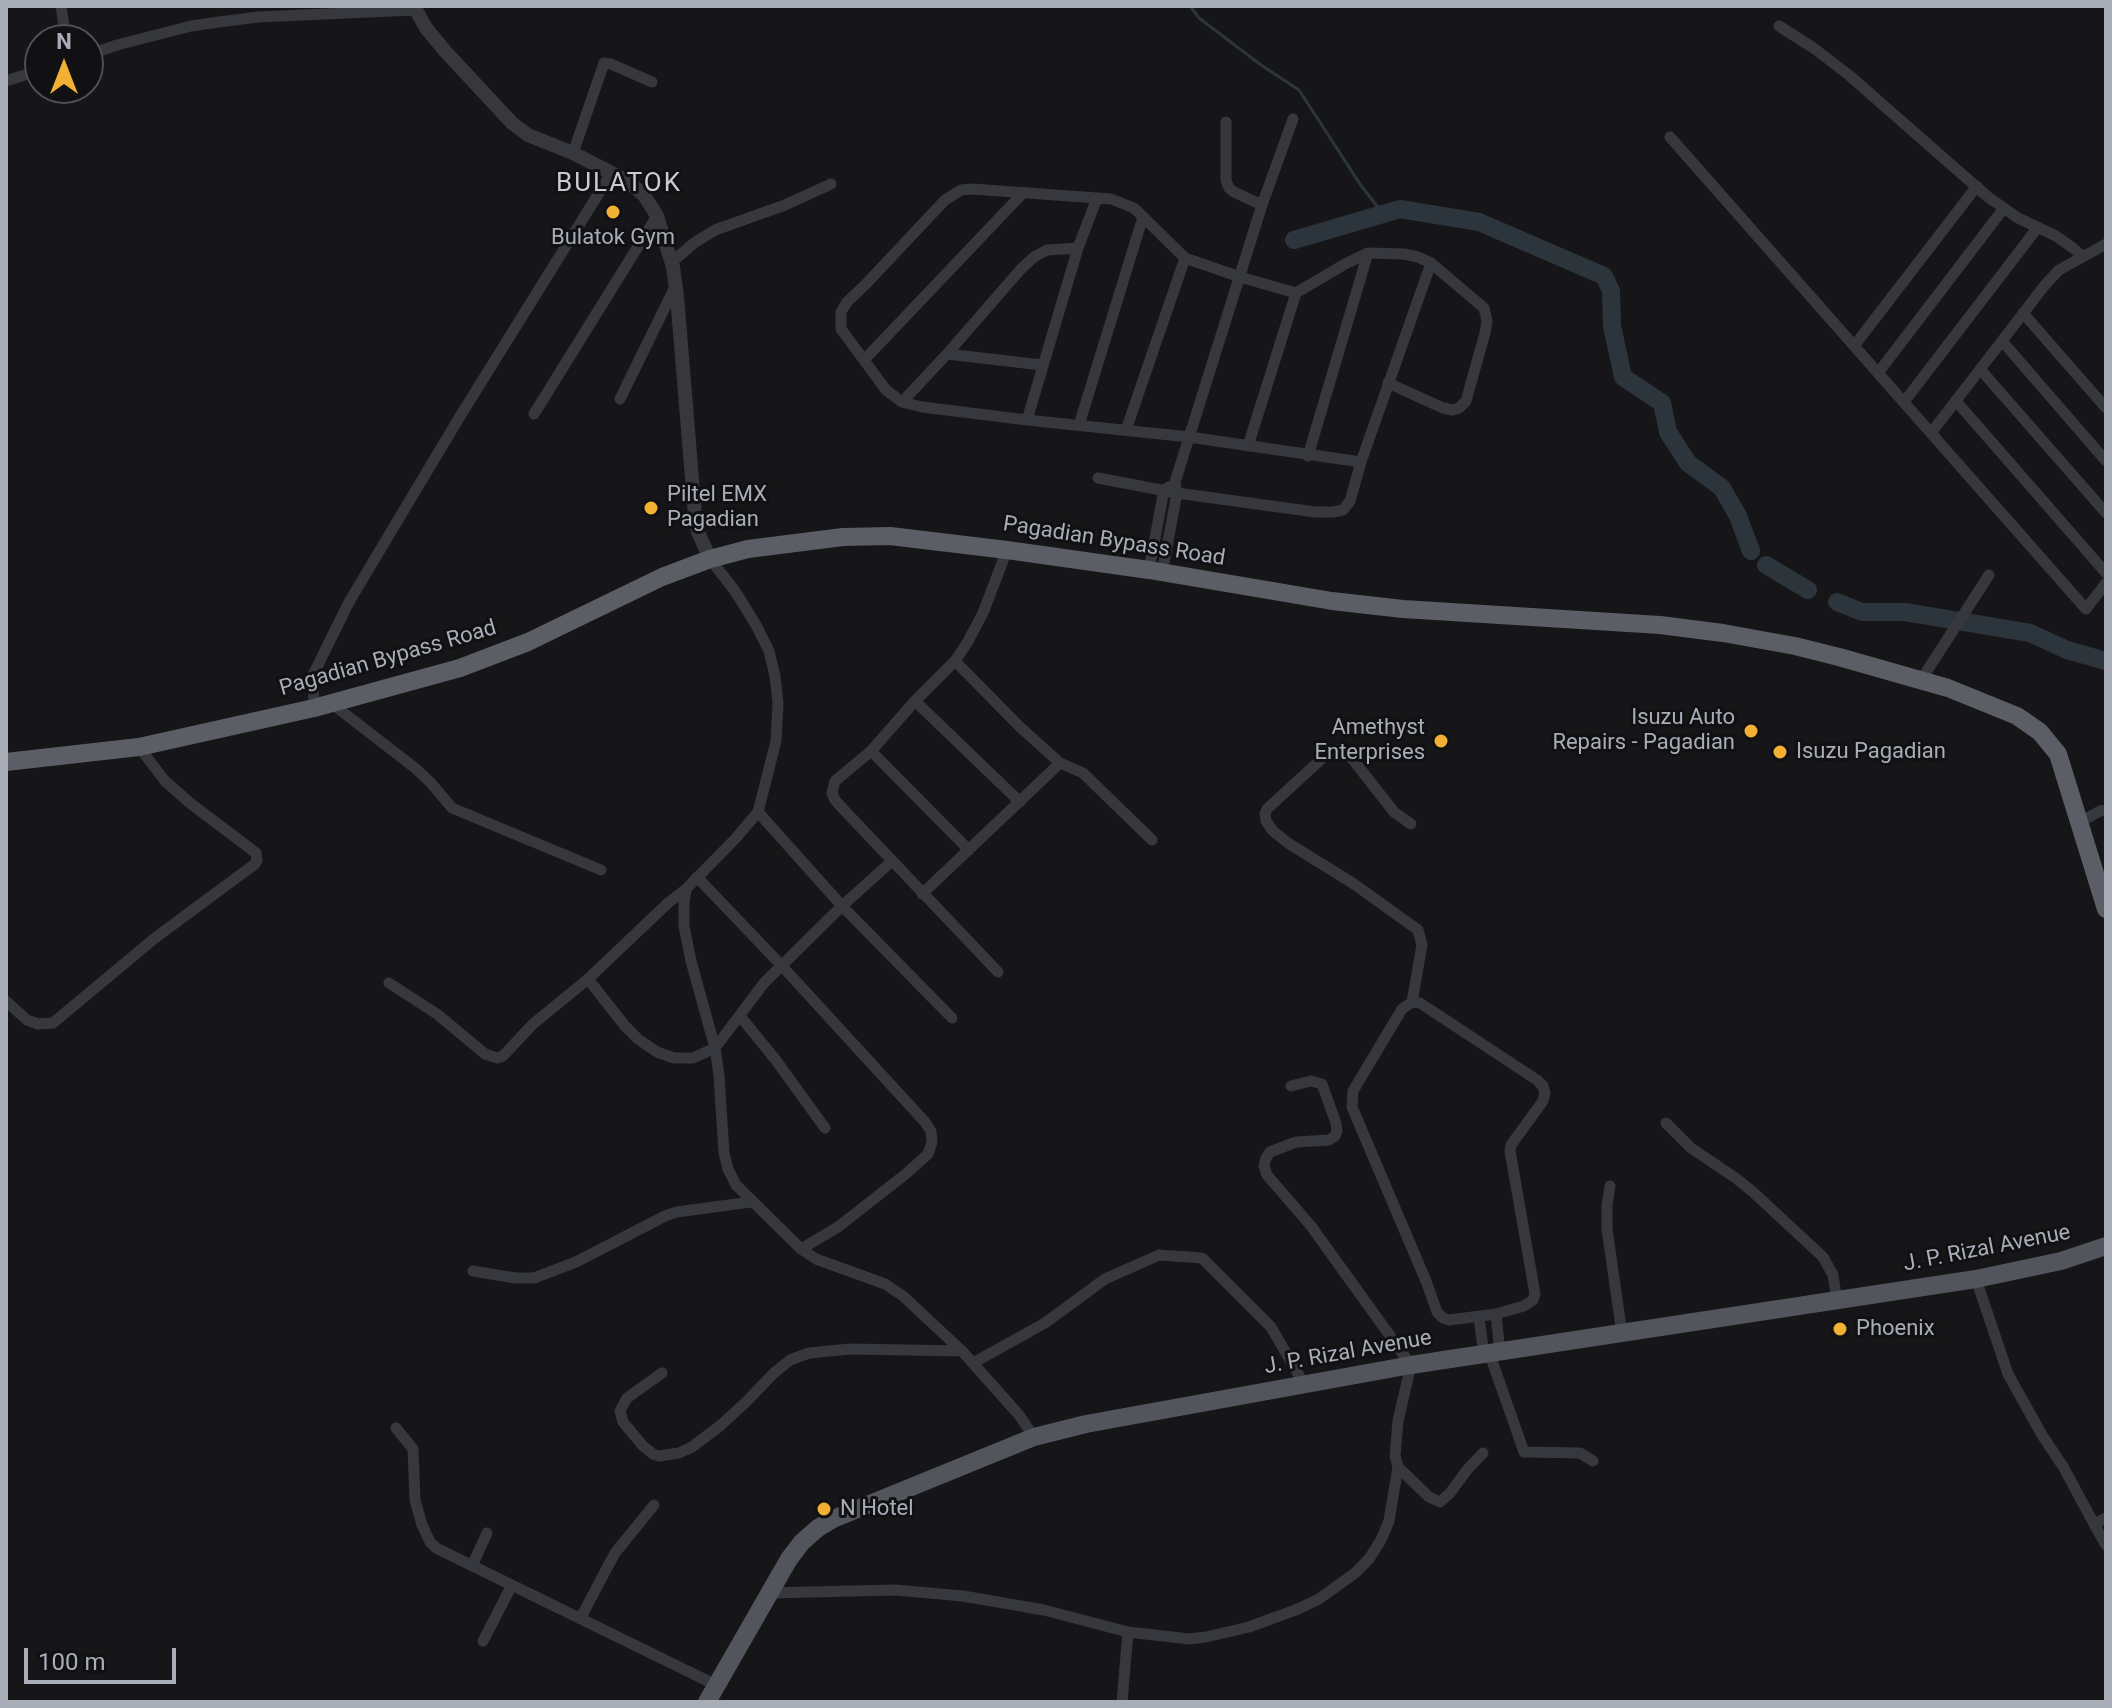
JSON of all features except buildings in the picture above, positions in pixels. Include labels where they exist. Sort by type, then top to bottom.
[{"type":"highway","name":"Pagadian Bypass Road","points":[[6,762],[139,747],[323,705],[460,668],[515,648],[662,577],[710,559],[748,549],[843,537],[890,536],[1007,550],[1332,601],[1403,609],[1660,625],[1723,633],[1795,646],[1948,688],[2017,716],[2040,732],[2058,754],[2106,909]]},
{"type":"main road","name":"J. P. Rizal Avenue","points":[[707,1702],[789,1559],[818,1528],[833,1519],[1034,1437],[1086,1424],[1411,1365],[1976,1279],[2061,1261],[2106,1246]]},
{"type":"street","points":[[104,49],[259,12],[414,8],[445,51],[512,123],[528,135],[573,153],[627,181],[644,195],[657,216],[676,285],[698,532],[710,559],[756,625],[769,651],[775,676],[778,703],[776,741],[758,812],[686,889],[588,979],[533,1024],[503,1056],[492,1058],[485,1054],[437,1014],[389,983]]},
{"type":"street","points":[[1779,26],[1850,76],[2004,208],[2056,236],[2082,256]]},
{"type":"street","points":[[573,153],[604,63],[652,82]]},
{"type":"street","points":[[1156,572],[1172,488],[1262,205],[1293,119]]},
{"type":"street","points":[[1226,122],[1226,180],[1229,188],[1262,205]]},
{"type":"street","points":[[1670,137],[2086,609],[2106,583]]},
{"type":"street","points":[[601,870],[452,808],[415,768],[323,705],[313,675],[349,602],[612,172]]},
{"type":"street","points":[[671,263],[715,230],[785,205],[831,184]]},
{"type":"street","points":[[1854,346],[1977,186]]},
{"type":"street","points":[[1296,293],[1185,258],[1134,208],[1124,203],[1097,198],[972,189],[953,194],[847,302],[841,312],[841,329],[886,390],[902,402],[1027,420],[1189,437],[1361,462]]},
{"type":"street","points":[[865,359],[1023,193]]},
{"type":"street","points":[[1027,420],[1078,248],[1097,198]]},
{"type":"street","points":[[1878,373],[2004,208]]},
{"type":"street","points":[[534,414],[657,216]]},
{"type":"street","points":[[1079,425],[1143,217]]},
{"type":"street","points":[[1904,402],[2038,227]]},
{"type":"street","points":[[1931,433],[2059,270],[2106,244]]},
{"type":"street","points":[[902,402],[1034,257],[1047,250],[1078,248]]},
{"type":"street","points":[[1308,456],[1368,253]]},
{"type":"street","points":[[1248,446],[1296,293],[1368,253],[1404,254],[1431,263],[1484,308],[1487,321],[1466,401],[1459,408],[1443,408],[1388,383]]},
{"type":"street","points":[[1126,430],[1185,258]]},
{"type":"street","points":[[1098,478],[1315,512],[1343,510],[1350,501],[1431,263]]},
{"type":"street","points":[[620,399],[676,285]]},
{"type":"street","points":[[2023,313],[2106,408]]},
{"type":"street","points":[[2002,341],[2106,461]]},
{"type":"street","points":[[947,354],[1042,365]]},
{"type":"street","points":[[1980,369],[2106,513]]},
{"type":"street","points":[[1956,401],[2106,573]]},
{"type":"street","points":[[998,972],[922,894],[835,800],[832,793],[835,781],[871,751],[955,661],[983,613],[1007,550]]},
{"type":"street","points":[[1921,680],[1989,575]]},
{"type":"street","points":[[955,661],[1020,727],[1060,763],[1083,773],[1152,840]]},
{"type":"street","points":[[915,701],[1020,802]]},
{"type":"street","points":[[6,1001],[27,1020],[38,1024],[53,1023],[155,938],[255,864],[256,853],[165,781],[139,747]]},
{"type":"street","points":[[1411,824],[1394,812],[1347,752],[1341,749],[1330,751],[1265,814],[1273,831],[1288,843],[1354,884],[1418,930],[1422,945],[1412,1002]]},
{"type":"street","points":[[871,751],[969,850]]},
{"type":"street","points":[[922,894],[1060,763]]},
{"type":"street","points":[[2080,822],[2106,810]]},
{"type":"street","points":[[758,812],[842,906],[952,1018]]},
{"type":"street","points":[[588,979],[638,1039],[657,1052],[674,1058],[693,1058],[715,1048],[764,983],[892,861]]},
{"type":"street","points":[[697,877],[931,1131],[932,1142],[928,1154],[838,1227],[801,1249]]},
{"type":"street","points":[[686,889],[684,926],[715,1048],[724,1153],[736,1185],[801,1249],[816,1259],[866,1275],[903,1296],[962,1351],[1019,1415],[1034,1437]]},
{"type":"street","points":[[1412,1002],[1420,1003],[1537,1080],[1545,1093],[1543,1101],[1511,1145],[1510,1151],[1535,1294],[1533,1300],[1524,1306],[1496,1314],[1449,1320],[1437,1312],[1352,1107],[1353,1091],[1402,1009],[1412,1002]]},
{"type":"street","points":[[740,1016],[825,1128]]},
{"type":"street","points":[[769,1593],[895,1590],[963,1596],[1044,1610],[1128,1632],[1174,1638],[1206,1637],[1249,1627],[1319,1599],[1355,1573],[1369,1559],[1389,1521],[1398,1467],[1395,1456],[1398,1421],[1411,1365],[1311,1226],[1267,1175],[1264,1166],[1270,1152],[1296,1142],[1329,1140],[1337,1131],[1322,1084],[1311,1081],[1291,1086]]},
{"type":"street","points":[[1666,1123],[1691,1148],[1753,1192],[1823,1257],[1833,1275],[1837,1301]]},
{"type":"street","points":[[1610,1186],[1607,1229],[1622,1334]]},
{"type":"street","points":[[473,1271],[534,1278],[576,1262],[665,1216],[751,1202]]},
{"type":"street","points":[[973,1363],[1045,1323],[1105,1279],[1159,1255],[1202,1258],[1271,1327],[1304,1384]]},
{"type":"street","points":[[1976,1279],[2008,1374],[2106,1545]]},
{"type":"street","points":[[1491,1355],[1496,1314]]},
{"type":"street","points":[[1479,1317],[1524,1452],[1580,1453],[1593,1461]]},
{"type":"street","points":[[662,1373],[627,1398],[620,1411],[623,1422],[643,1446],[653,1454],[668,1456],[692,1447],[790,1360],[809,1353],[850,1349],[962,1351]]},
{"type":"street","points":[[396,1428],[413,1449],[413,1491],[419,1518],[436,1548],[716,1685]]},
{"type":"street","points":[[1398,1467],[1429,1497],[1440,1502],[1483,1453]]},
{"type":"street","points":[[580,1619],[615,1553],[654,1505]]},
{"type":"street","points":[[2094,1524],[2106,1518]]},
{"type":"street","points":[[472,1566],[487,1533]]},
{"type":"street","points":[[483,1641],[512,1585]]},
{"type":"street","points":[[1122,1702],[1128,1632]]},
{"type":"waterway","points":[[1190,6],[1199,18],[1299,90],[1383,214]]},
{"type":"waterway","points":[[1294,240],[1400,209],[1479,222],[1604,276],[1611,291],[1612,326],[1623,377],[1662,403],[1668,432],[1688,463],[1722,488],[1738,516],[1751,551]]},
{"type":"waterway","points":[[1766,565],[1808,590]]},
{"type":"waterway","points":[[1837,602],[1862,612],[1905,612],[2030,633],[2067,650],[2106,661]]},
{"type":"place","name":"Bulatok Gym","points":[[613,212]]},
{"type":"place","name":"Piltel EMX Pagadian","points":[[651,508]]},
{"type":"place","name":"Isuzu Auto Repairs - Pagadian","points":[[1751,731]]},
{"type":"place","name":"Amethyst Enterprises","points":[[1441,741]]},
{"type":"place","name":"Isuzu Pagadian","points":[[1780,752]]},
{"type":"place","name":"Phoenix","points":[[1840,1329]]},
{"type":"place","name":"N Hotel","points":[[824,1509]]},
{"type":"district","name":"BULATOK","points":[[619,184]]}]
